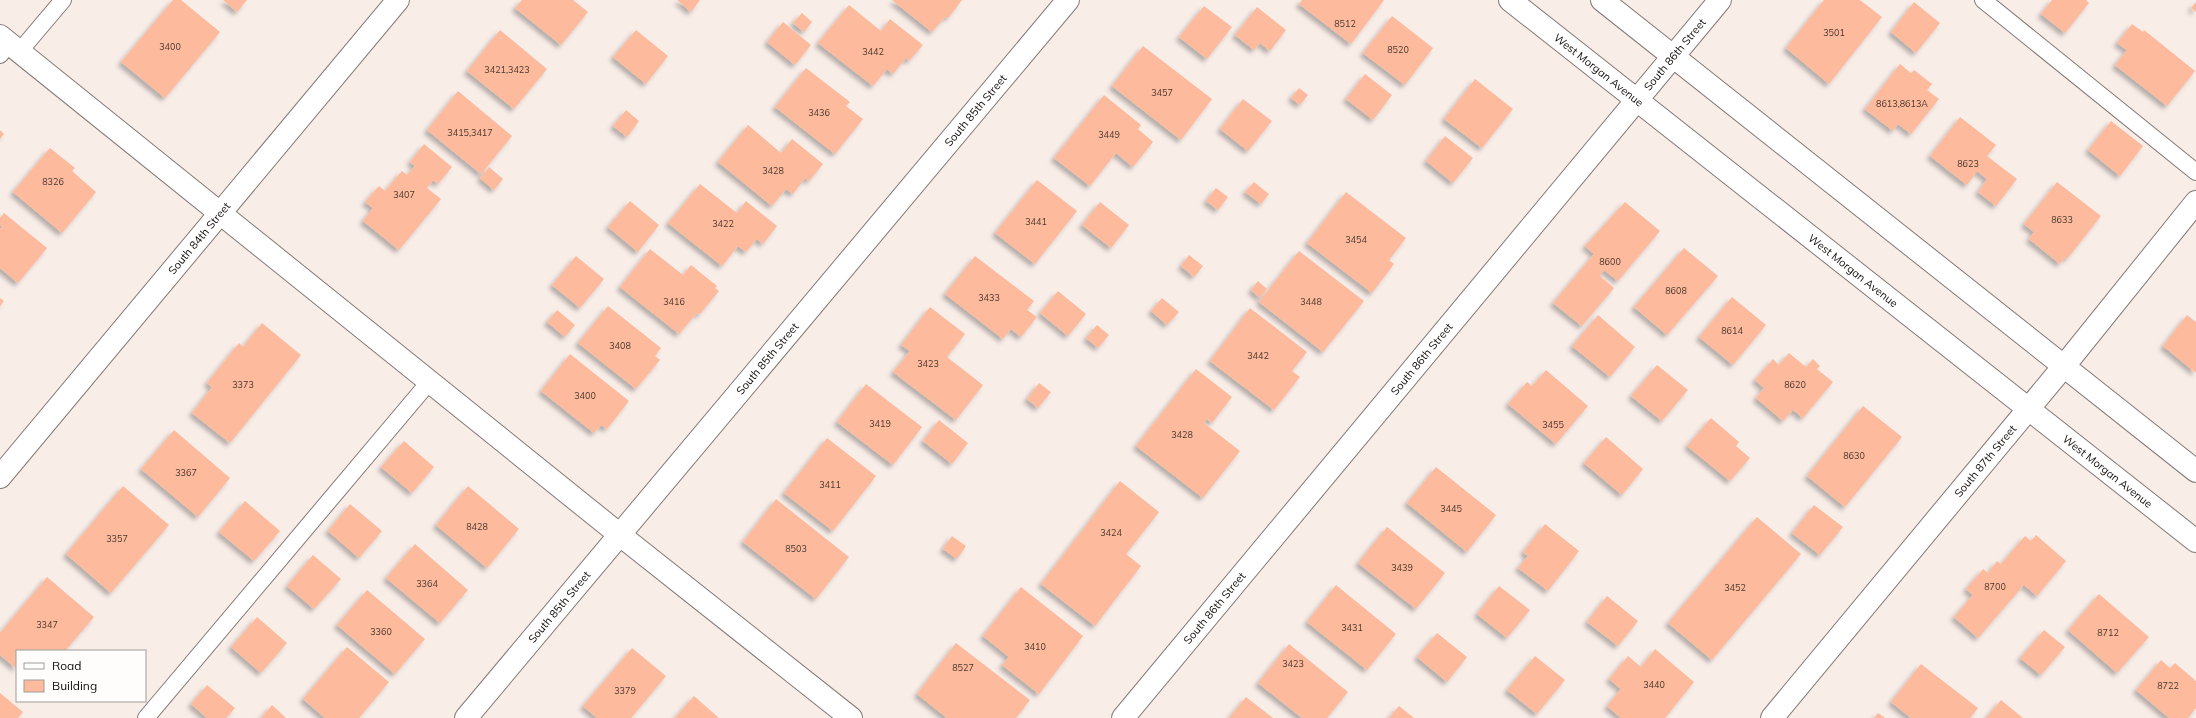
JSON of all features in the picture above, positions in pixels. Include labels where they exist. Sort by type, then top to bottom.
[{"type":"street","name":"South 84th Street","points":[[0,477],[398,0]]},
{"type":"street","name":"South 85th Street","points":[[466,718],[1068,0]]},
{"type":"street","name":"West Morgan Avenue","points":[[1510,0],[2196,541]]},
{"type":"street","points":[[1602,0],[2196,471]]},
{"type":"street","name":"South 86th Street","points":[[1123,718],[1720,0]]},
{"type":"street","points":[[7,47],[220,213],[620,535],[851,718]]},
{"type":"street","name":"South 87th Street","points":[[1772,718],[2064,366],[2196,202]]},
{"type":"lane","points":[[7,47],[63,0]]},
{"type":"lane","points":[[1983,0],[2196,172]]},
{"type":"lane","points":[[146,718],[430,381]]},
{"type":"building","points":[[173,0],[181,0],[220,32],[165,98],[121,62]]},
{"type":"building","points":[[223,0],[247,0],[237,12]]},
{"type":"building","points":[[522,0],[573,0],[588,12],[561,45],[515,8]]},
{"type":"building","points":[[677,0],[700,0],[691,12]]},
{"type":"building","points":[[892,0],[962,0],[948,18],[945,17],[932,32]]},
{"type":"building","points":[[1302,0],[1384,0],[1351,44],[1299,4]]},
{"type":"building","points":[[1824,0],[1860,0],[1882,17],[1829,84],[1786,48]]},
{"type":"building","points":[[2052,0],[2086,0],[2089,3],[2065,33],[2041,14]]},
{"type":"building","points":[[1914,2],[1940,23],[1916,53],[1891,32]]},
{"type":"building","points":[[2196,2],[2196,12],[2191,8]]},
{"type":"building","points":[[849,5],[881,31],[890,19],[923,45],[909,61],[906,58],[893,74],[887,69],[873,86],[818,43]]},
{"type":"building","points":[[1204,6],[1232,27],[1207,59],[1179,37]]},
{"type":"building","points":[[1257,7],[1286,30],[1270,51],[1260,43],[1254,50],[1235,35]]},
{"type":"building","points":[[802,13],[812,22],[804,32],[793,23]]},
{"type":"building","points":[[1392,16],[1433,48],[1405,85],[1363,53]]},
{"type":"building","points":[[783,22],[811,45],[795,65],[767,42]]},
{"type":"building","points":[[2132,24],[2143,32],[2144,30],[2195,71],[2167,106],[2115,65],[2127,50],[2117,43]]},
{"type":"building","points":[[500,30],[547,69],[514,109],[467,71]]},
{"type":"building","points":[[636,30],[668,56],[646,84],[613,57]]},
{"type":"building","points":[[1143,46],[1212,99],[1181,140],[1112,86]]},
{"type":"building","points":[[1900,64],[1911,73],[1914,70],[1932,84],[1927,90],[1939,99],[1911,134],[1898,124],[1893,131],[1865,109]]},
{"type":"building","points":[[806,68],[850,102],[846,106],[863,119],[835,154],[775,107]]},
{"type":"building","points":[[1365,74],[1392,95],[1373,120],[1346,99]]},
{"type":"building","points":[[1475,79],[1513,109],[1482,148],[1444,119]]},
{"type":"building","points":[[1299,88],[1308,95],[1300,105],[1291,98]]},
{"type":"building","points":[[458,91],[512,136],[481,174],[427,130]]},
{"type":"building","points":[[1104,95],[1141,125],[1138,129],[1153,142],[1133,167],[1116,153],[1090,186],[1054,158]]},
{"type":"building","points":[[1243,99],[1272,121],[1248,151],[1220,129]]},
{"type":"building","points":[[626,110],[639,121],[627,137],[613,126]]},
{"type":"building","points":[[1960,117],[1996,145],[1987,156],[2017,179],[1996,206],[1978,192],[1987,179],[1977,171],[1967,185],[1930,156]]},
{"type":"building","points":[[2111,121],[2143,146],[2120,176],[2088,150]]},
{"type":"building","points":[[748,125],[781,153],[792,139],[823,164],[809,181],[805,178],[793,194],[786,189],[772,206],[718,162]]},
{"type":"building","points":[[0,130],[4,134],[0,139]]},
{"type":"building","points":[[1445,136],[1473,158],[1453,183],[1426,161]]},
{"type":"building","points":[[424,144],[452,167],[438,184],[433,180],[427,188],[441,199],[399,250],[363,221],[373,208],[365,202],[379,186],[385,191],[402,171],[407,175],[415,166],[410,162]]},
{"type":"building","points":[[50,148],[75,168],[72,171],[96,192],[62,233],[13,192]]},
{"type":"building","points":[[489,167],[503,179],[494,190],[480,178]]},
{"type":"building","points":[[1037,180],[1077,211],[1035,264],[995,233]]},
{"type":"building","points":[[1254,182],[1269,194],[1261,204],[1245,192]]},
{"type":"building","points":[[2057,182],[2101,216],[2067,259],[2065,257],[2060,264],[2029,239],[2034,232],[2024,224]]},
{"type":"building","points":[[700,184],[737,213],[746,201],[777,226],[763,244],[757,239],[746,252],[738,246],[722,266],[668,223]]},
{"type":"building","points":[[1216,188],[1228,197],[1218,210],[1206,201]]},
{"type":"building","points":[[1346,192],[1406,238],[1389,260],[1394,264],[1372,293],[1307,243]]},
{"type":"building","points":[[630,201],[659,225],[638,252],[608,227]]},
{"type":"building","points":[[1100,202],[1129,225],[1111,248],[1082,225]]},
{"type":"building","points":[[1625,202],[1660,231],[1618,281],[1604,270],[1600,276],[1614,288],[1582,326],[1553,303],[1594,254],[1585,246]]},
{"type":"building","points":[[4,213],[47,248],[18,283],[0,268],[0,229],[2,227],[0,225],[0,218]]},
{"type":"building","points":[[1684,248],[1718,276],[1667,335],[1634,307]]},
{"type":"building","points":[[650,249],[683,275],[691,265],[717,286],[715,288],[719,291],[699,315],[697,313],[679,334],[620,287]]},
{"type":"building","points":[[1299,251],[1364,301],[1323,352],[1259,302]]},
{"type":"building","points":[[1189,255],[1203,266],[1194,277],[1181,266]]},
{"type":"building","points":[[576,256],[604,279],[580,308],[552,285]]},
{"type":"building","points":[[975,256],[1034,301],[1027,310],[1037,317],[1021,337],[1011,329],[1003,339],[945,294]]},
{"type":"building","points":[[1258,281],[1267,289],[1260,298],[1251,290]]},
{"type":"building","points":[[1058,291],[1086,314],[1068,336],[1040,313]]},
{"type":"building","points":[[1732,297],[1766,325],[1733,365],[1699,337]]},
{"type":"building","points":[[0,298],[4,301],[0,306]]},
{"type":"building","points":[[1162,298],[1179,312],[1167,325],[1151,311]]},
{"type":"building","points":[[608,306],[661,348],[655,356],[660,360],[636,389],[578,343]]},
{"type":"building","points":[[930,307],[965,334],[947,357],[983,385],[956,420],[893,372],[910,351],[901,345]]},
{"type":"building","points":[[1250,308],[1307,352],[1292,371],[1300,377],[1274,410],[1210,361]]},
{"type":"building","points":[[557,310],[575,325],[565,337],[547,322]]},
{"type":"building","points":[[1598,315],[1635,347],[1610,377],[1572,346]]},
{"type":"building","points":[[2187,315],[2196,322],[2196,373],[2163,346]]},
{"type":"building","points":[[262,323],[301,355],[230,443],[192,413],[212,387],[207,383],[239,343],[243,347]]},
{"type":"building","points":[[1097,325],[1109,335],[1098,348],[1086,338]]},
{"type":"building","points":[[1789,353],[1806,367],[1813,359],[1820,366],[1817,369],[1833,382],[1803,418],[1793,410],[1783,421],[1756,398],[1764,388],[1755,380],[1773,359],[1779,365]]},
{"type":"building","points":[[570,354],[629,401],[607,429],[601,425],[594,433],[541,391]]},
{"type":"building","points":[[1657,365],[1688,390],[1662,421],[1631,396]]},
{"type":"building","points":[[1196,369],[1232,397],[1212,423],[1207,419],[1204,423],[1240,451],[1203,498],[1136,446]]},
{"type":"building","points":[[1546,370],[1588,406],[1556,444],[1508,404],[1527,382],[1532,386]]},
{"type":"building","points":[[1039,383],[1051,392],[1038,408],[1027,399]]},
{"type":"building","points":[[866,384],[922,427],[893,465],[837,422]]},
{"type":"building","points":[[1863,406],[1902,437],[1845,507],[1807,476]]},
{"type":"building","points":[[1711,418],[1739,442],[1736,446],[1750,458],[1730,481],[1687,446]]},
{"type":"building","points":[[939,420],[968,443],[952,464],[923,441]]},
{"type":"building","points":[[174,430],[230,478],[198,517],[141,469]]},
{"type":"building","points":[[1606,437],[1643,469],[1622,495],[1584,463]]},
{"type":"building","points":[[827,438],[876,476],[833,531],[784,493]]},
{"type":"building","points":[[404,441],[434,467],[412,493],[381,467]]},
{"type":"building","points":[[1436,467],[1496,515],[1467,552],[1407,503]]},
{"type":"building","points":[[1120,481],[1159,512],[1126,554],[1141,566],[1095,626],[1041,584]]},
{"type":"building","points":[[123,486],[169,525],[111,593],[66,554]]},
{"type":"building","points":[[468,486],[519,529],[487,568],[436,525]]},
{"type":"building","points":[[776,499],[849,557],[816,599],[743,542]]},
{"type":"building","points":[[245,501],[280,531],[254,561],[219,532]]},
{"type":"building","points":[[350,504],[382,531],[359,558],[328,531]]},
{"type":"building","points":[[1814,505],[1843,527],[1820,555],[1792,533]]},
{"type":"building","points":[[1757,517],[1801,554],[1712,660],[1668,623]]},
{"type":"building","points":[[1545,524],[1579,551],[1548,591],[1518,568],[1528,556],[1523,552]]},
{"type":"building","points":[[1387,527],[1445,573],[1416,609],[1358,563]]},
{"type":"building","points":[[2036,535],[2066,561],[2037,596],[2024,585],[1978,638],[1954,617],[1973,595],[1966,589],[1983,569],[1988,573],[1997,561],[2001,564],[2025,536],[2031,541]]},
{"type":"building","points":[[952,536],[966,546],[957,559],[943,549]]},
{"type":"building","points":[[415,544],[468,590],[440,623],[386,578]]},
{"type":"building","points":[[313,555],[341,579],[314,609],[287,586]]},
{"type":"building","points":[[47,577],[94,617],[66,650],[16,650],[16,668],[0,655],[0,633]]},
{"type":"building","points":[[1336,585],[1396,634],[1367,670],[1307,622]]},
{"type":"building","points":[[1499,586],[1530,610],[1507,638],[1477,614]]},
{"type":"building","points":[[1021,587],[1083,636],[1039,694],[1002,665],[1009,657],[983,636]]},
{"type":"building","points":[[367,590],[425,639],[395,674],[337,625]]},
{"type":"building","points":[[2099,594],[2149,637],[2117,673],[2068,630]]},
{"type":"building","points":[[1607,596],[1638,621],[1618,646],[1587,622]]},
{"type":"building","points":[[257,617],[287,643],[261,673],[231,647]]},
{"type":"building","points":[[2044,630],[2065,647],[2041,675],[2020,658]]},
{"type":"building","points":[[1437,633],[1467,657],[1447,682],[1417,657]]},
{"type":"building","points":[[956,643],[1030,700],[1016,718],[947,718],[917,694]]},
{"type":"building","points":[[1289,644],[1348,692],[1327,718],[1302,718],[1258,683]]},
{"type":"building","points":[[347,647],[389,682],[359,718],[325,718],[303,699]]},
{"type":"building","points":[[632,648],[666,676],[631,718],[597,718],[583,706]]},
{"type":"building","points":[[1655,649],[1694,682],[1665,718],[1621,718],[1607,706],[1621,689],[1609,679],[1628,656],[1641,667]]},
{"type":"building","points":[[1535,656],[1565,680],[1537,714],[1507,690]]},
{"type":"building","points":[[2161,660],[2170,668],[2175,663],[2196,681],[2196,708],[2188,718],[2169,718],[2136,690]]},
{"type":"building","points":[[1921,664],[1978,708],[1970,718],[1911,718],[1891,702]]},
{"type":"building","points":[[207,685],[235,708],[226,718],[207,718],[191,704]]},
{"type":"building","points":[[0,693],[23,712],[18,718],[0,718]]},
{"type":"building","points":[[694,696],[719,718],[675,718]]},
{"type":"building","points":[[1246,697],[1273,718],[1229,718]]},
{"type":"building","points":[[2001,700],[2023,718],[1986,718]]},
{"type":"building","points":[[272,705],[286,718],[261,718]]},
{"type":"building","points":[[1399,706],[1414,718],[1389,718]]},
{"type":"building","points":[[1878,713],[1885,718],[1874,718]]}]
